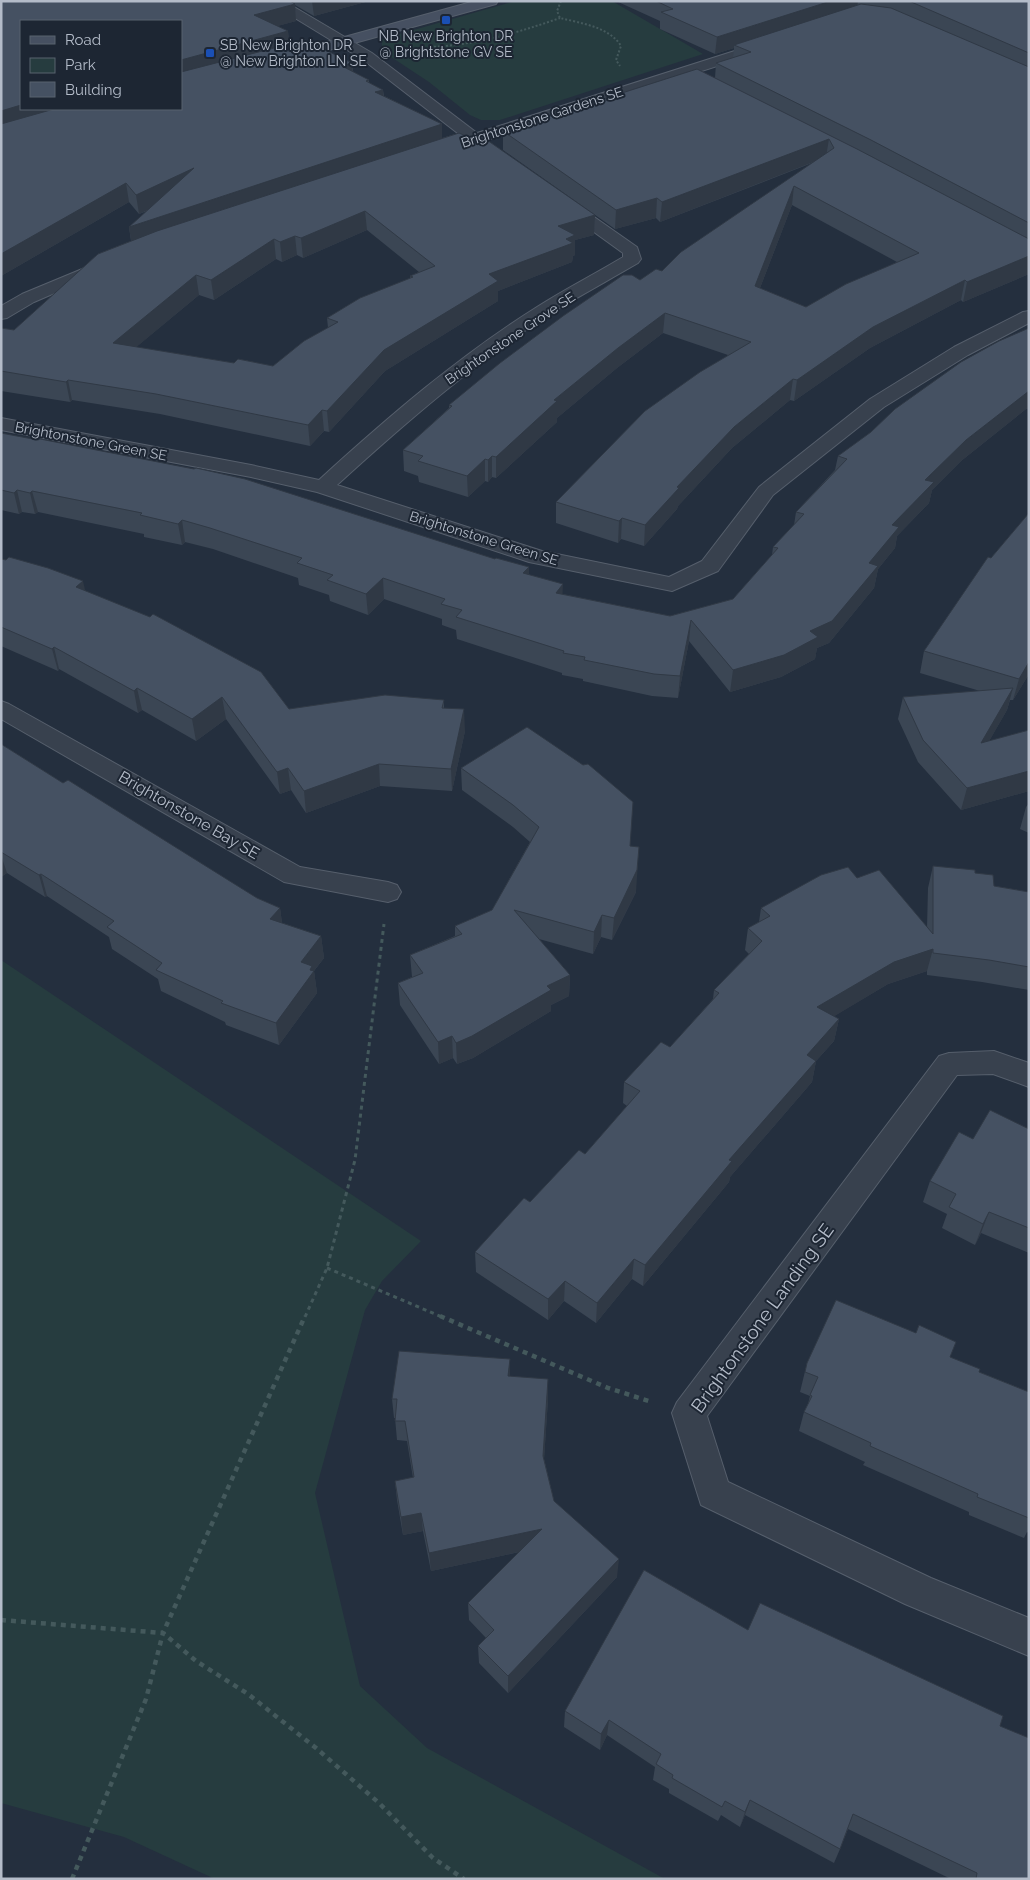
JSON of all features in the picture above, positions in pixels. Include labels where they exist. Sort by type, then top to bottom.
[{"type":"street","points":[[274,1],[368,56],[497,155]]},
{"type":"street","points":[[441,1],[328,33],[272,55],[344,42],[491,1]]},
{"type":"street","name":"Brightonstone Gardens SE","points":[[419,157],[784,40]]},
{"type":"street","points":[[683,73],[700,81]]},
{"type":"street","name":"Brightonstone Grove SE","points":[[323,487],[449,377],[544,311],[632,259],[631,250],[550,193]]},
{"type":"street","points":[[1,314],[28,298],[114,261]]},
{"type":"street","name":"Brightonstone Green SE","points":[[1,424],[242,469],[323,487],[537,558],[672,584],[710,566],[766,491],[877,403],[961,351],[1029,316]]},
{"type":"street","name":"Brightonstone Bay SE","points":[[1,708],[293,875],[388,892]]},
{"type":"street","name":"Brightonstone Landing SE","points":[[1029,1075],[994,1062],[949,1064],[689,1413],[714,1493],[918,1591],[1029,1637]]},
{"type":"path","points":[[560,18],[557,11],[561,1]]},
{"type":"path","points":[[428,47],[449,47],[498,38],[522,32],[560,18],[601,30],[617,39],[621,46],[616,60],[622,69]]},
{"type":"path","points":[[72,1879],[146,1699],[163,1633],[326,1268],[355,1160],[388,892]]},
{"type":"path","points":[[326,1268],[608,1388],[689,1413]]},
{"type":"path","points":[[1,1620],[163,1633],[196,1661],[248,1694],[316,1748],[379,1803],[433,1858],[464,1879]]},
{"type":"green space","points":[[515,1],[612,1],[703,54],[500,120],[481,120],[470,115],[429,82],[382,51],[382,39]]},
{"type":"green space","points":[[1,960],[421,1241],[382,1281],[365,1310],[315,1493],[360,1686],[427,1748],[665,1879],[215,1879],[124,1837],[1,1803]]},
{"type":"building","points":[[1,1],[290,1],[295,4],[254,15],[288,31],[182,60],[182,20],[20,20],[20,105],[1,111]]},
{"type":"building","points":[[656,1],[831,1],[717,37],[661,12],[673,9]]},
{"type":"building","points":[[909,1],[1029,1],[1029,53]]},
{"type":"building","points":[[861,4],[891,8],[1029,67],[1029,223],[871,140],[716,63],[751,52],[734,45]]},
{"type":"building","points":[[305,40],[352,63],[342,66],[369,80],[366,81],[383,90],[375,92],[442,124],[129,227],[194,168],[136,195],[126,183],[1,254],[1,124],[50,110],[182,110],[182,72]]},
{"type":"building","points":[[697,69],[857,149],[1029,239],[1029,256],[967,282],[965,280],[873,327],[797,380],[793,379],[734,427],[677,487],[679,488],[645,525],[622,518],[619,521],[556,502],[645,411],[700,372],[751,342],[665,313],[554,400],[557,401],[496,457],[492,456],[488,460],[485,459],[467,476],[418,461],[423,456],[403,450],[452,406],[449,405],[500,363],[563,316],[623,275],[632,275],[640,280],[656,269],[662,271],[681,252],[834,148],[829,139],[662,202],[657,198],[616,210],[503,131]],"holes":[[[794,186],[919,253],[846,284],[806,307],[755,286]]]},
{"type":"building","points":[[459,133],[475,140],[484,138],[595,215],[558,226],[575,235],[566,239],[573,243],[489,274],[498,281],[384,350],[327,411],[322,410],[308,425],[156,394],[1,371],[1,328],[14,330],[98,254],[157,231]],"holes":[[[365,211],[435,266],[360,298],[327,318],[338,322],[304,341],[273,366],[238,359],[234,363],[113,343],[196,275],[211,280],[274,239],[280,242],[295,236],[301,238]]]},
{"type":"building","points":[[1029,328],[1029,391],[966,440],[925,480],[934,482],[892,525],[899,527],[869,563],[878,566],[832,621],[810,631],[818,637],[784,655],[733,670],[691,620],[680,676],[654,674],[584,660],[585,657],[563,653],[564,651],[456,617],[462,610],[441,604],[445,599],[383,578],[366,594],[327,580],[333,575],[297,563],[302,558],[182,520],[178,524],[140,515],[142,513],[32,491],[30,493],[17,490],[14,493],[1,490],[1,433],[196,468],[245,479],[495,559],[529,567],[523,573],[563,584],[556,593],[670,616],[733,599],[778,548],[773,547],[804,514],[796,512],[847,459],[838,456],[871,432],[895,409],[961,362],[999,341]]},
{"type":"building","points":[[1029,513],[1029,662],[1019,679],[924,651],[988,557],[991,558]]},
{"type":"building","points":[[9,557],[48,568],[83,581],[76,587],[150,617],[153,614],[261,672],[289,709],[385,695],[444,700],[442,708],[464,709],[451,769],[379,764],[304,791],[288,768],[277,772],[222,697],[192,719],[137,688],[134,691],[54,647],[52,649],[1,627],[1,559],[6,560]]},
{"type":"building","points":[[1013,688],[981,743],[1029,730],[1029,771],[967,788],[923,740],[903,697]]},
{"type":"building","points":[[527,727],[583,765],[588,764],[633,802],[630,846],[639,847],[637,870],[614,918],[602,915],[594,932],[514,910],[570,975],[547,986],[551,990],[472,1036],[456,1043],[452,1036],[438,1042],[398,983],[423,973],[410,955],[462,934],[455,926],[492,910],[539,827],[513,805],[461,768]]},
{"type":"building","points":[[1,744],[63,783],[68,780],[257,898],[280,908],[270,919],[321,936],[301,962],[312,966],[310,970],[314,971],[276,1023],[221,1003],[223,1001],[156,970],[162,963],[107,927],[114,921],[41,874],[39,875],[1,852]]},
{"type":"building","points":[[933,866],[975,870],[975,873],[993,875],[994,886],[1029,892],[1029,967],[933,953],[933,949],[894,962],[817,1007],[839,1019],[807,1055],[816,1061],[729,1160],[732,1161],[645,1265],[634,1259],[597,1303],[565,1281],[548,1299],[475,1252],[524,1198],[530,1202],[579,1150],[585,1154],[640,1091],[624,1082],[661,1042],[670,1047],[719,993],[714,990],[762,941],[748,928],[770,916],[761,908],[821,875],[848,867],[857,878],[879,870],[933,934]]},
{"type":"building","points":[[990,1110],[1029,1129],[1029,1228],[989,1212],[983,1224],[949,1207],[956,1194],[930,1181],[959,1132],[973,1139]]},
{"type":"building","points":[[836,1300],[916,1333],[919,1325],[956,1342],[950,1357],[980,1369],[979,1372],[1029,1392],[1029,1518],[977,1497],[978,1494],[870,1446],[871,1443],[804,1412],[818,1377],[805,1372],[807,1363]]},
{"type":"building","points":[[399,1351],[510,1359],[508,1376],[548,1379],[543,1456],[554,1501],[619,1559],[508,1676],[478,1646],[494,1630],[468,1603],[542,1529],[429,1553],[421,1513],[401,1517],[395,1481],[414,1477],[405,1421],[395,1421],[397,1399],[392,1399]]},
{"type":"building","points":[[644,1570],[748,1630],[760,1603],[1003,1716],[1000,1726],[1029,1738],[1029,1879],[976,1879],[977,1873],[853,1814],[840,1849],[750,1800],[745,1812],[725,1801],[722,1807],[672,1778],[673,1775],[656,1764],[661,1754],[609,1720],[601,1734],[565,1711]]},
{"type":"place","name":"NB New Brighton DR @ Brightstone GV SE","points":[[446,20]]},
{"type":"place","name":"SB New Brighton DR @ New Brighton LN SE","points":[[210,53]]}]
